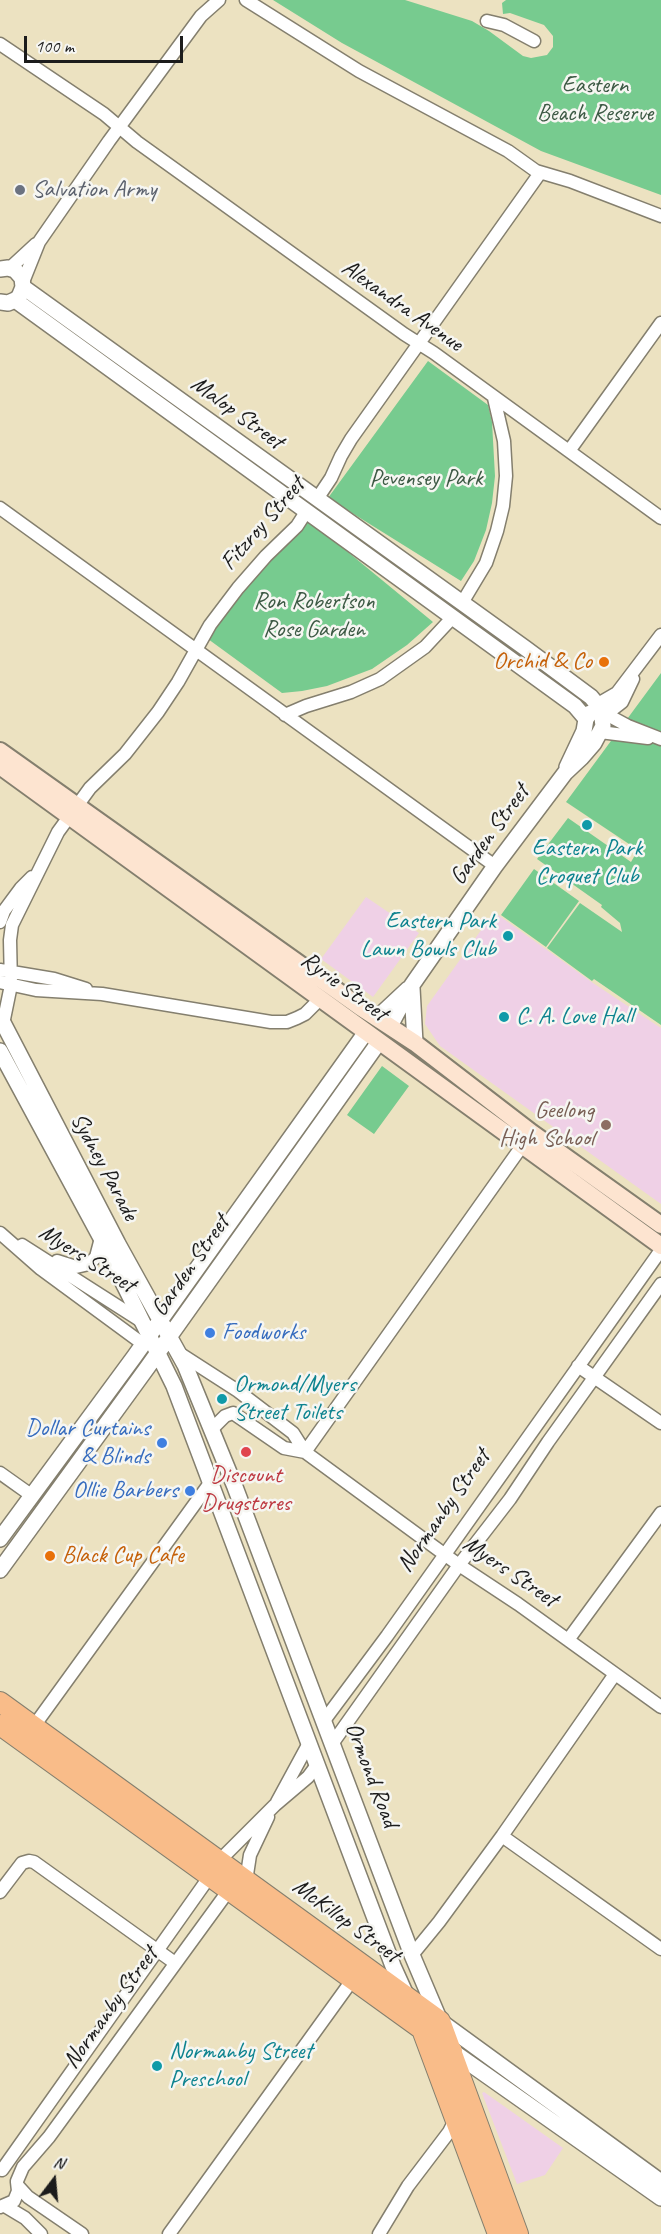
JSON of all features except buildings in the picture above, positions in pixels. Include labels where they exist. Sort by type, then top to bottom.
[{"type":"highway","name":"McKillop Street","points":[[0,1702],[34,1726],[214,1869]]},
{"type":"highway","name":"McKillop Street","points":[[0,1725],[440,2021]]},
{"type":"highway","name":"McKillop Street","points":[[238,1886],[353,1979],[452,2051]]},
{"type":"highway","name":"Ormond Road","points":[[440,2021],[518,2234]]},
{"type":"highway","name":"Ormond Road","points":[[421,2027],[498,2234]]},
{"type":"main road","name":"Ryrie Street","points":[[0,751],[73,811],[320,999],[373,1037],[661,1225]]},
{"type":"main road","name":"Ryrie Street","points":[[0,766],[73,811],[415,1043],[527,1139],[661,1248]]},
{"type":"main road","name":"Garden Street","points":[[373,1037],[384,1022]]},
{"type":"street","points":[[201,16],[208,0]]},
{"type":"street","points":[[7,303],[22,292],[39,242],[119,127],[201,16],[219,0]]},
{"type":"street","points":[[246,0],[359,71],[508,151],[540,173],[570,181],[661,216]]},
{"type":"street","points":[[488,21],[504,25],[534,41]]},
{"type":"street","name":"Alexandra Avenue","points":[[0,44],[64,85],[205,191],[661,518]]},
{"type":"street","name":"Fitzroy Street","points":[[2,1020],[5,970],[12,924],[38,872],[73,811],[90,788],[125,754],[153,719],[169,697],[215,617],[249,574],[297,526],[317,499],[331,478],[348,444],[540,173]]},
{"type":"street","points":[[5,267],[39,242]]},
{"type":"street","name":"Malop Street","points":[[5,267],[18,272],[23,284],[523,647],[600,708]]},
{"type":"street","name":"Malop Street","points":[[7,303],[306,512],[575,706],[586,719]]},
{"type":"street","points":[[569,451],[661,323]]},
{"type":"street","points":[[285,715],[351,692],[380,679],[425,647],[452,618],[462,603],[486,563],[503,506],[506,476],[504,441],[494,398]]},
{"type":"street","points":[[0,508],[495,866]]},
{"type":"street","name":"Garden Street","points":[[565,773],[584,731],[586,719],[616,693],[661,635]]},
{"type":"street","points":[[513,661],[523,647]]},
{"type":"street","points":[[600,708],[603,724],[600,732],[661,739]]},
{"type":"street","points":[[600,708],[628,726],[661,739]]},
{"type":"street","name":"Garden Street","points":[[384,1022],[495,866],[565,773],[581,758],[600,732]]},
{"type":"street","name":"Fitzroy Street","points":[[1,915],[21,888],[38,872]]},
{"type":"street","points":[[5,970],[54,979],[102,994]]},
{"type":"street","points":[[5,983],[46,991],[102,994],[271,1022],[287,1022],[306,1014],[320,999]]},
{"type":"street","points":[[412,985],[415,1043]]},
{"type":"street","name":"Sydney Parade","points":[[2,1020],[149,1329],[158,1353]]},
{"type":"street","name":"Garden Street","points":[[0,1539],[116,1380],[149,1329],[182,1290],[317,1099],[373,1037]]},
{"type":"street","name":"Garden Street","points":[[0,1570],[158,1353],[173,1345],[196,1300],[332,1110],[373,1037]]},
{"type":"street","name":"Sydney Parade","points":[[0,1051],[149,1329],[173,1345]]},
{"type":"street","points":[[317,1099],[332,1110]]},
{"type":"street","points":[[305,1452],[527,1139]]},
{"type":"street","points":[[258,1182],[272,1193]]},
{"type":"street","name":"Myers Street","points":[[0,1233],[41,1269],[149,1329]]},
{"type":"street","name":"Myers Street","points":[[0,1233],[45,1257],[149,1329]]},
{"type":"street","points":[[45,1257],[76,1267],[86,1266],[96,1257],[101,1238]]},
{"type":"street","name":"Normanby Street","points":[[2,2207],[14,2201],[17,2196],[23,2167],[49,2137],[175,1963],[238,1886],[272,1809],[309,1743],[445,1555],[461,1528],[661,1248]]},
{"type":"street","name":"Normanby Street","points":[[1,2170],[214,1869],[272,1809],[308,1777],[317,1765],[459,1565],[510,1499],[661,1284]]},
{"type":"street","points":[[182,1290],[196,1300]]},
{"type":"street","name":"Myers Street","points":[[173,1345],[293,1433],[305,1452],[445,1555],[661,1707]]},
{"type":"street","name":"Ormond Road","points":[[173,1345],[212,1429],[412,1955],[440,2021]]},
{"type":"street","name":"Ormond Road","points":[[158,1353],[174,1386],[393,1966],[421,2027]]},
{"type":"street","points":[[578,1366],[661,1423]]},
{"type":"street","points":[[116,1380],[130,1391]]},
{"type":"street","points":[[212,1429],[228,1414],[233,1413],[243,1420],[255,1403]]},
{"type":"street","name":"Myers Street","points":[[243,1420],[284,1448],[305,1452]]},
{"type":"street","points":[[0,1473],[32,1495]]},
{"type":"street","points":[[34,1726],[210,1483]]},
{"type":"street","points":[[568,1640],[660,1515]]},
{"type":"street","points":[[387,1635],[401,1646]]},
{"type":"street","points":[[412,1955],[502,1836],[615,1674]]},
{"type":"street","points":[[502,1836],[661,1949]]},
{"type":"street","points":[[0,1892],[22,1863],[34,1862],[175,1963]]},
{"type":"street","points":[[169,2234],[353,1979]]},
{"type":"street","name":"McKillop Street","points":[[440,2021],[661,2182]]},
{"type":"street","name":"McKillop Street","points":[[452,2051],[661,2198]]},
{"type":"street","points":[[379,2234],[408,2186],[449,2132],[454,2120]]},
{"type":"street","points":[[436,2148],[444,2145],[455,2147],[469,2158]]},
{"type":"street","points":[[1,2170],[8,2171],[28,2198],[82,2234]]},
{"type":"street","points":[[2,2207],[25,2218],[41,2234]]},
{"type":"shaded area","points":[[366,897],[419,933],[373,997],[321,959]]},
{"type":"shaded area","name":"Geelong High School","points":[[494,912],[593,983],[661,1028],[661,1204],[440,1046],[425,1024],[427,1006]]},
{"type":"shaded area","points":[[484,2092],[563,2148],[545,2175],[517,2184],[482,2093]]},
{"type":"green space","name":"Eastern Beach Reserve","points":[[273,0],[405,0],[472,21],[523,56],[531,58],[547,55],[553,47],[553,36],[544,25],[510,13],[503,14],[502,3],[506,0],[661,0],[661,195],[541,151],[342,43]]},
{"type":"green space","name":"Pevensey Park","points":[[428,361],[488,405],[492,422],[495,476],[492,503],[486,530],[474,561],[461,581],[328,498]]},
{"type":"green space","name":"Ron Robertson Rose Garden","points":[[309,520],[433,622],[407,645],[372,669],[327,686],[282,693],[208,639],[261,568]]},
{"type":"green space","points":[[661,673],[661,1025],[594,979],[592,981],[547,948],[580,903],[622,932],[620,923],[601,907],[602,905],[537,859],[568,818],[631,862],[638,850],[566,802]]},
{"type":"green space","points":[[534,869],[579,901],[546,947],[501,915]]},
{"type":"green space","points":[[382,1066],[409,1086],[374,1134],[347,1115]]},
{"type":"place","name":"Salvation Army","points":[[20,190]]},
{"type":"place","name":"Orchid & Co","points":[[604,662]]},
{"type":"place","name":"Eastern Park Croquet Club","points":[[587,825]]},
{"type":"place","name":"Eastern Park Lawn Bowls Club","points":[[508,936]]},
{"type":"place","name":"C. A. Love Hall","points":[[504,1017]]},
{"type":"place","name":"Geelong High School","points":[[606,1125]]},
{"type":"place","name":"Foodworks","points":[[210,1333]]},
{"type":"place","name":"Ormond/Myers Street Toilets","points":[[222,1399]]},
{"type":"place","name":"Dollar Curtains & Blinds","points":[[162,1443]]},
{"type":"place","name":"Discount Drugstores","points":[[246,1452]]},
{"type":"place","name":"Ollie Barbers","points":[[190,1491]]},
{"type":"place","name":"Black Cup Cafe","points":[[50,1556]]},
{"type":"place","name":"Normanby Street Preschool","points":[[157,2066]]}]
